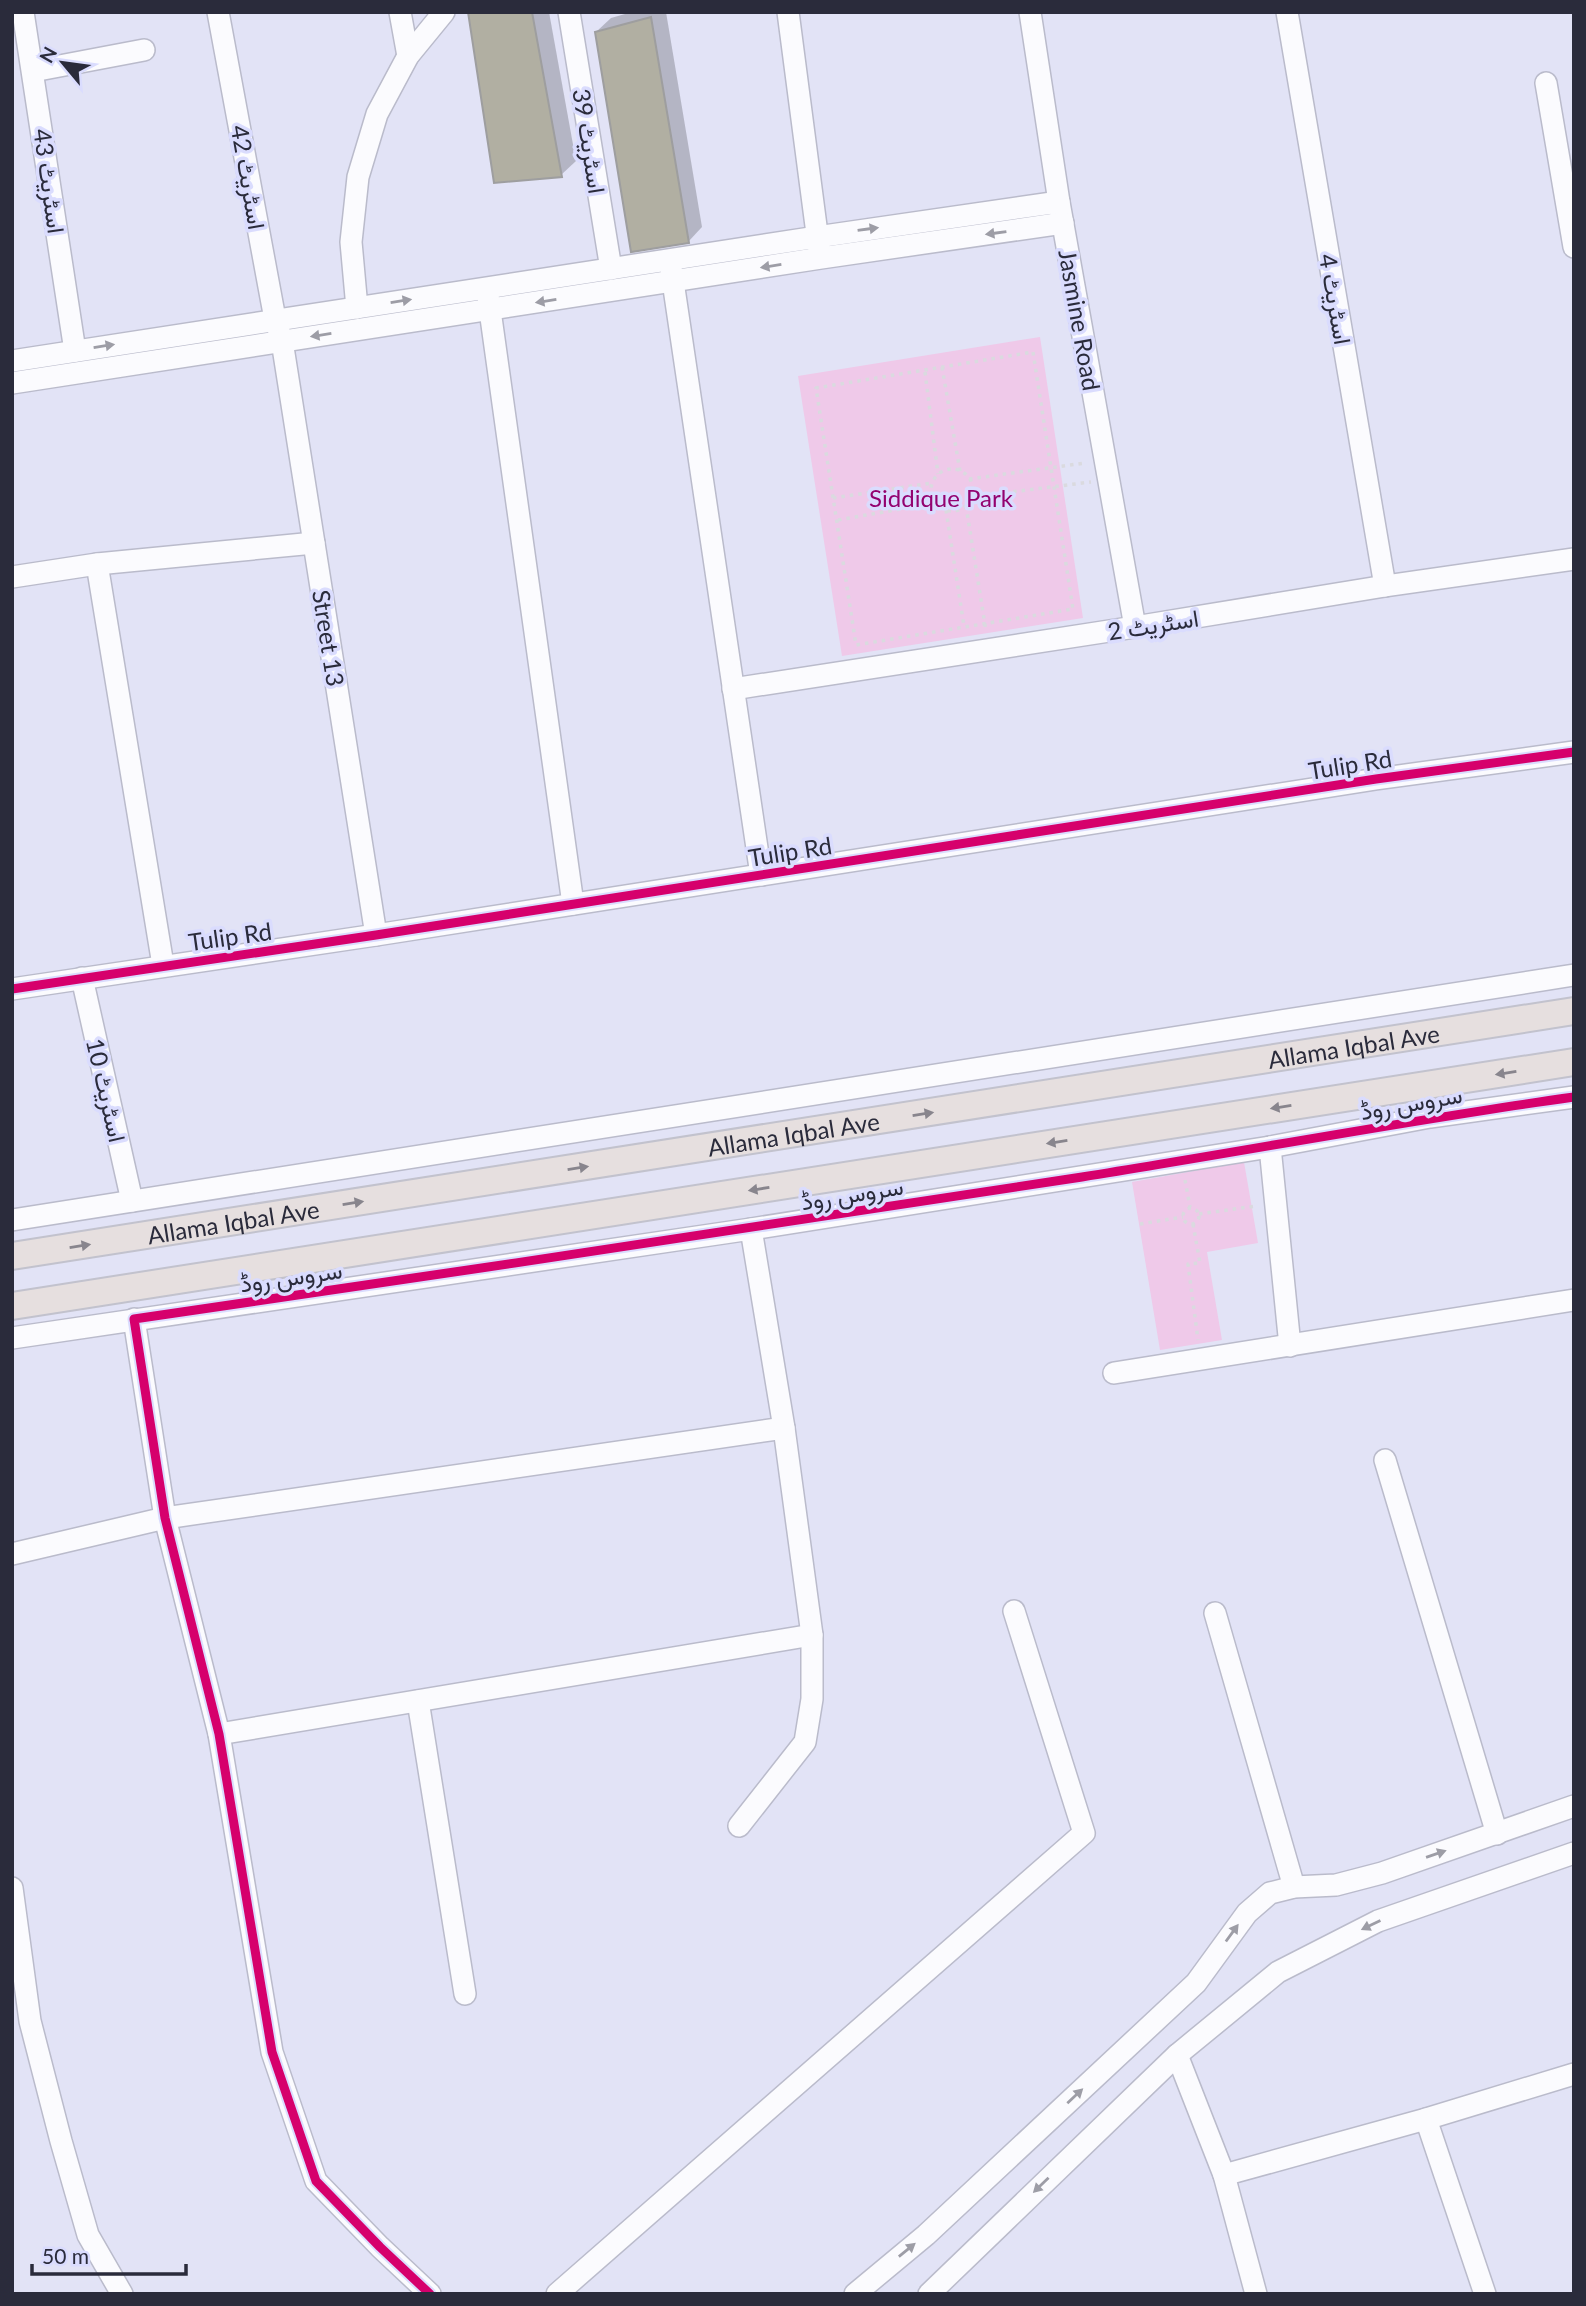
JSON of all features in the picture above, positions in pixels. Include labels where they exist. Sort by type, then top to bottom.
[{"type":"main road","name":"Allama Iqbal Ave","points":[[12,1256],[1574,1011]]},
{"type":"main road","name":"Allama Iqbal Ave","points":[[12,1306],[1574,1062]]},
{"type":"street","name":"اسٹریٹ 43","points":[[23,12],[75,351]]},
{"type":"street","name":"اسٹریٹ 42","points":[[218,12],[275,319],[282,341]]},
{"type":"street","points":[[400,12],[408,56]]},
{"type":"street","points":[[357,308],[351,242],[358,177],[377,114],[408,56],[444,12]]},
{"type":"street","name":"اسٹریٹ 39","points":[[569,12],[611,269]]},
{"type":"street","points":[[789,12],[821,258]]},
{"type":"street","name":"Jasmine Road","points":[[1030,12],[1059,202],[1135,627]]},
{"type":"street","name":"اسٹریٹ 4","points":[[1287,12],[1385,586]]},
{"type":"street","points":[[33,71],[144,50]]},
{"type":"street","points":[[1546,83],[1574,247]]},
{"type":"street","points":[[12,360],[1059,202]]},
{"type":"street","points":[[12,383],[1063,223]]},
{"type":"street","points":[[670,260],[761,875]]},
{"type":"street","points":[[487,288],[573,904]]},
{"type":"street","name":"Street 13","points":[[282,341],[376,935]]},
{"type":"street","points":[[12,577],[97,564],[314,543]]},
{"type":"street","name":"اسٹریٹ 2","points":[[733,689],[1385,586],[1574,559]]},
{"type":"street","points":[[97,564],[163,965]]},
{"type":"street","name":"Tulip Rd","points":[[12,989],[1376,779],[1574,752]]},
{"type":"street","points":[[12,1220],[1574,975]]},
{"type":"street","name":"اسٹریٹ 10","points":[[82,978],[132,1201]]},
{"type":"street","name":"سروس روڈ","points":[[12,1338],[751,1229],[1270,1147],[1430,1117],[1574,1097]]},
{"type":"street","points":[[1270,1147],[1290,1346]]},
{"type":"street","points":[[739,1826],[805,1742],[812,1699],[812,1634],[784,1428],[751,1229]]},
{"type":"street","points":[[1114,1373],[1574,1300]]},
{"type":"street","points":[[134,1319],[165,1518],[219,1734],[272,2052],[316,2181],[380,2248],[430,2294]]},
{"type":"street","points":[[12,1554],[165,1518],[784,1428]]},
{"type":"street","points":[[1385,1460],[1497,1834]]},
{"type":"street","points":[[557,2294],[1084,1833],[1014,1611]]},
{"type":"street","points":[[1215,1613],[1293,1886]]},
{"type":"street","points":[[219,1734],[812,1634]]},
{"type":"street","points":[[418,1701],[465,1994]]},
{"type":"street","points":[[855,2294],[926,2235],[1196,1983],[1247,1913],[1270,1893],[1293,1886],[1336,1885],[1382,1873],[1574,1806]]},
{"type":"street","points":[[929,2294],[1177,2055],[1278,1972],[1378,1921],[1574,1853]]},
{"type":"street","points":[[12,1888],[30,2021],[61,2141],[88,2235],[122,2294]]},
{"type":"street","points":[[1177,2055],[1224,2175],[1256,2294]]},
{"type":"street","points":[[1224,2175],[1426,2119],[1574,2074]]},
{"type":"street","points":[[1426,2119],[1485,2294]]},
{"type":"path","points":[[1032,352],[1073,609],[856,645],[816,388],[925,371],[1032,352]]},
{"type":"path","points":[[942,367],[960,471]]},
{"type":"path","points":[[925,371],[939,474]]},
{"type":"path","points":[[969,478],[1052,467],[1107,471]]},
{"type":"path","points":[[949,470],[960,471],[969,478],[972,491],[966,506],[946,510],[935,503],[932,483],[939,474],[949,470]]},
{"type":"path","points":[[971,497],[1054,486],[1107,471]]},
{"type":"path","points":[[833,498],[932,483]]},
{"type":"path","points":[[838,520],[935,503]]},
{"type":"path","points":[[966,506],[985,624],[978,650]]},
{"type":"path","points":[[946,510],[964,627],[978,650]]},
{"type":"path","points":[[1181,1161],[1191,1208]]},
{"type":"path","points":[[1199,1214],[1276,1203]]},
{"type":"path","points":[[1183,1217],[1186,1210],[1196,1209],[1199,1214],[1198,1221],[1193,1224]]},
{"type":"path","points":[[1140,1224],[1183,1217]]},
{"type":"path","points":[[1183,1217],[1185,1221],[1193,1224]]},
{"type":"path","points":[[1193,1224],[1200,1263],[1188,1264],[1201,1359]]},
{"type":"green space","name":"Siddique Park","points":[[1040,337],[1083,618],[842,656],[798,376]]},
{"type":"green space","points":[[1244,1162],[1258,1243],[1207,1252],[1222,1340],[1160,1350],[1132,1182]]},
{"type":"building","points":[[468,12],[532,12],[562,177],[494,183]]},
{"type":"building","points":[[651,17],[689,243],[631,252],[595,32]]},
{"type":"cycle path","points":[[12,989],[1376,779],[1574,752]]},
{"type":"cycle path","points":[[430,2294],[316,2181],[272,2052],[219,1734],[165,1518],[134,1319],[964,1195],[1574,1097]]}]
